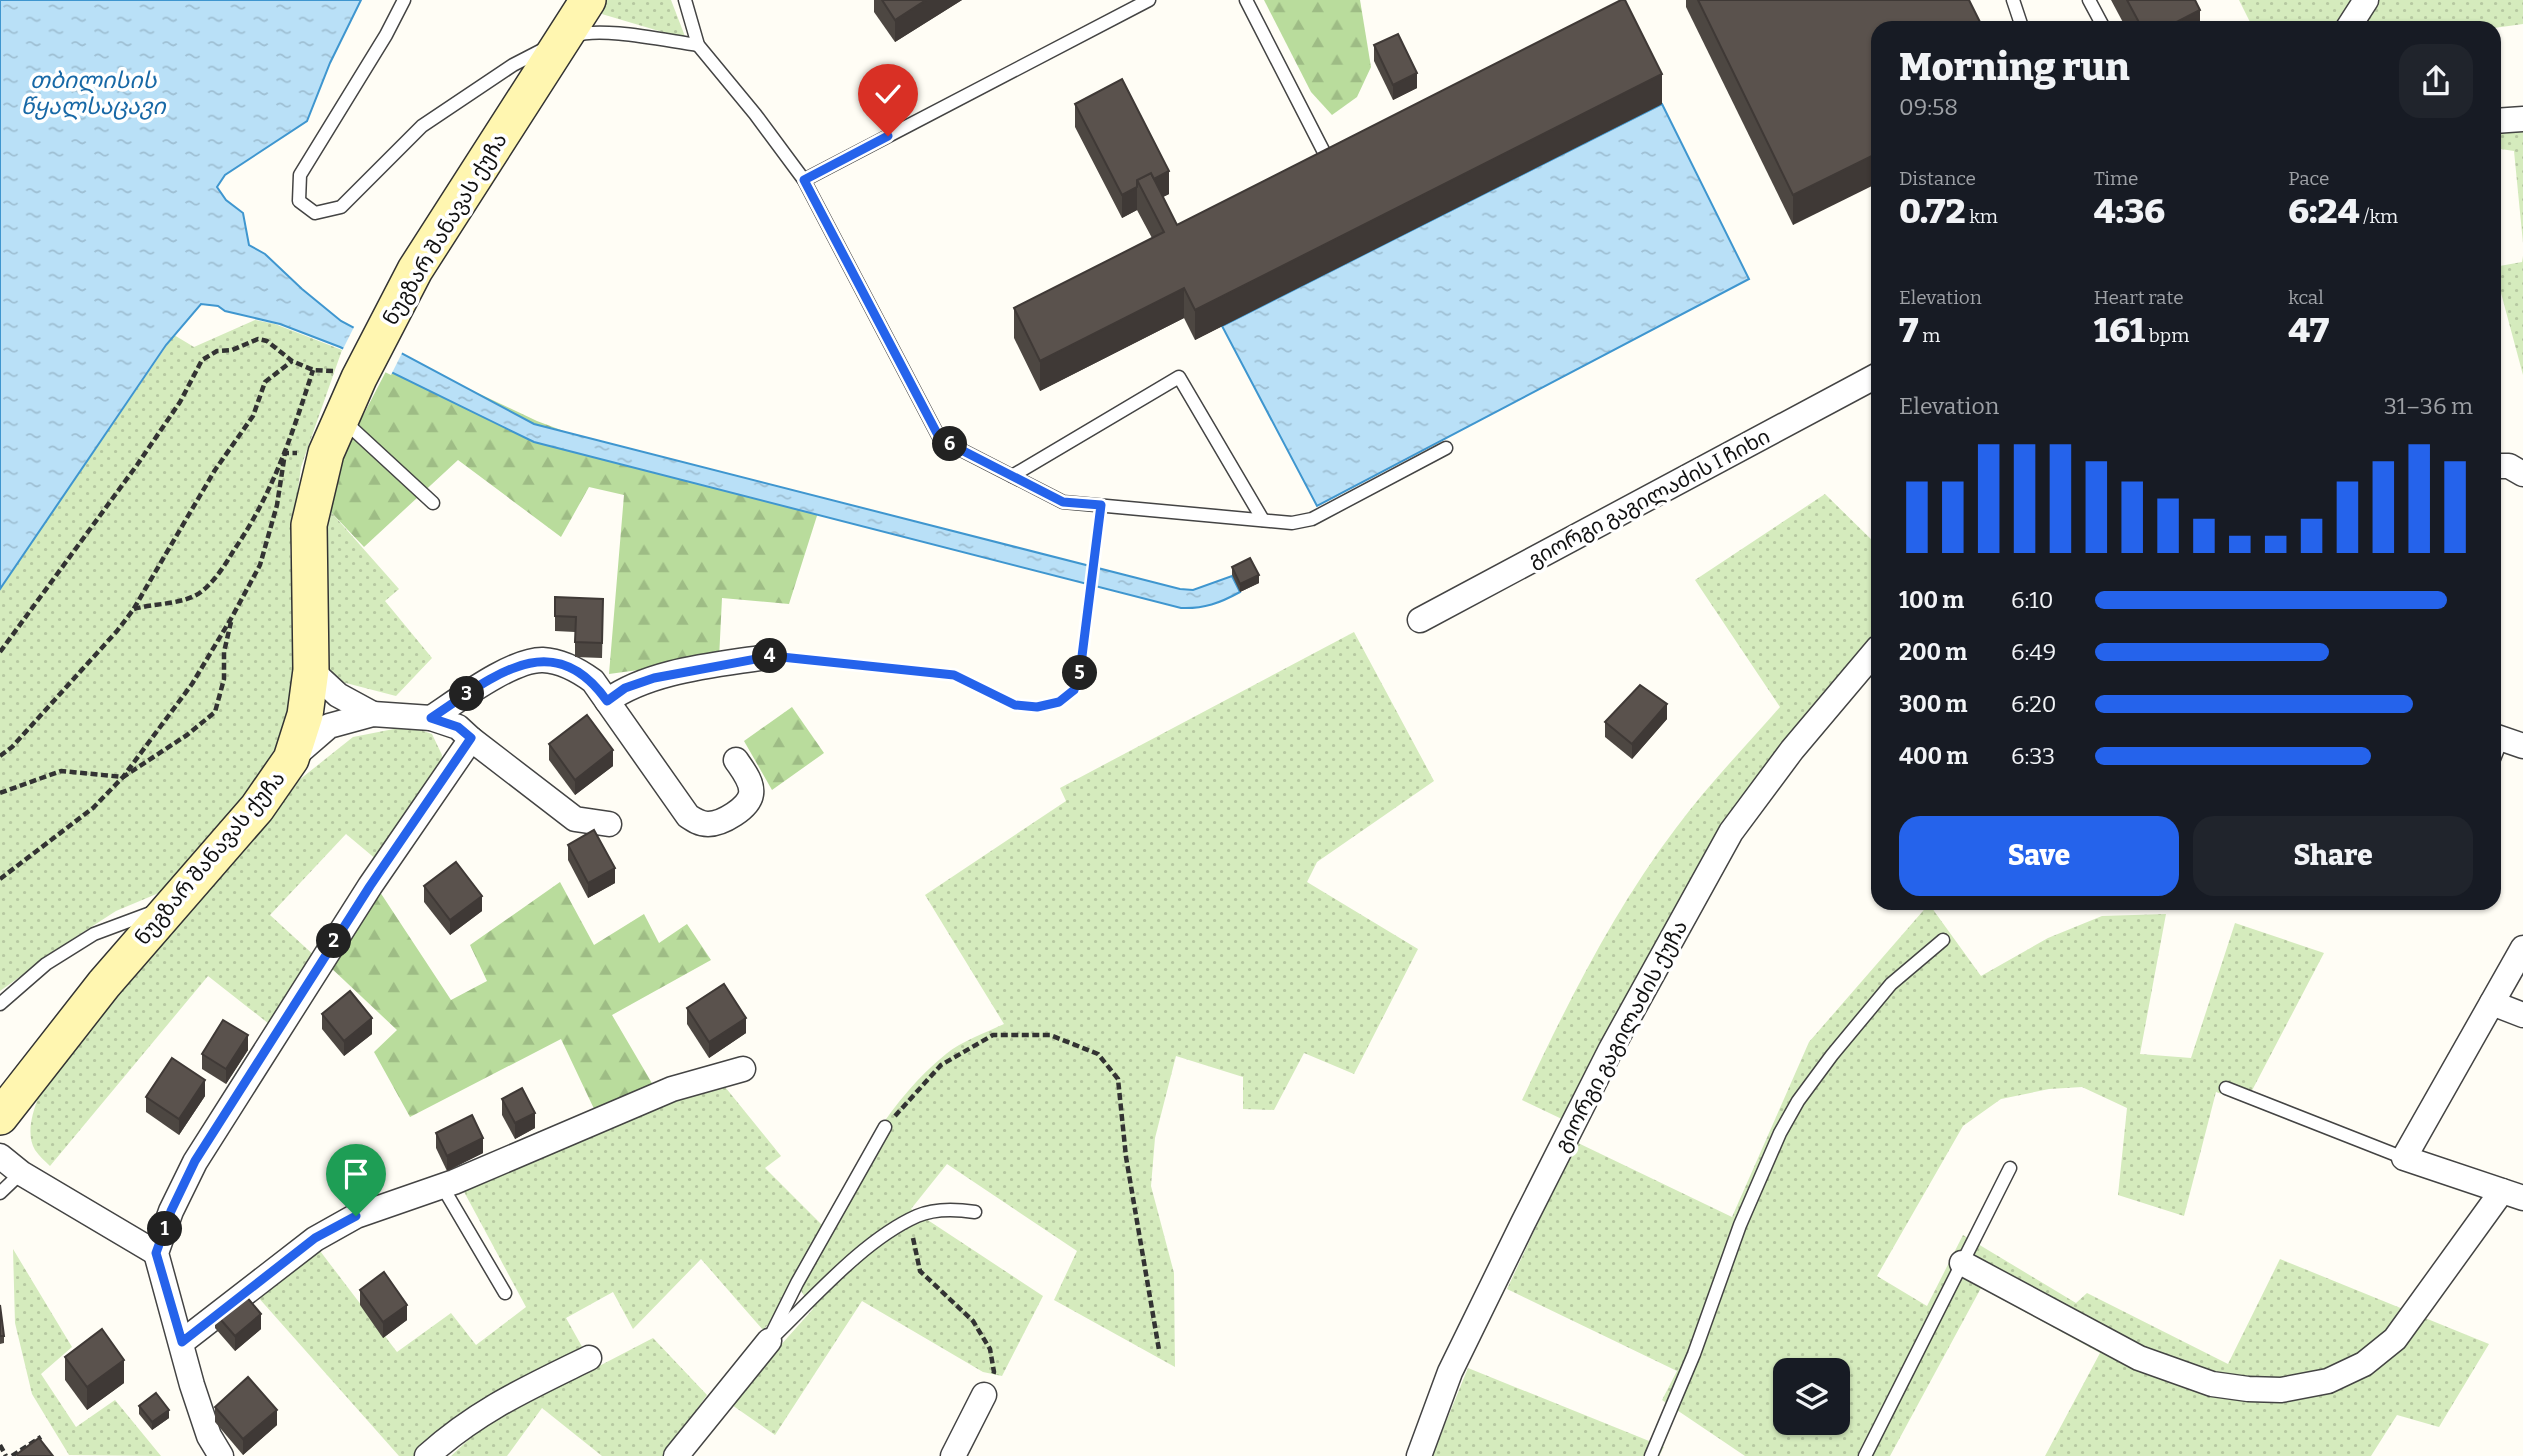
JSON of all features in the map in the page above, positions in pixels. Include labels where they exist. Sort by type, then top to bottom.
[{"type":"main road","name":"ნუგზარ შანავას ქუჩა","points":[[0,1117],[104,984],[257,808],[291,759],[305,715],[311,670],[309,525],[326,453],[341,418],[349,373],[388,320],[415,271],[588,0]]},
{"type":"street","points":[[2352,21],[2366,0]]},
{"type":"street","points":[[2501,121],[2523,119]]},
{"type":"street","name":"გიორგი გაგილაძის I ჩიხი","points":[[1420,620],[1871,379]]},
{"type":"street","points":[[2501,466],[2509,466],[2523,474]]},
{"type":"street","points":[[607,701],[625,688],[654,678],[772,656]]},
{"type":"street","name":"გიორგი გაგილაძის ქუჩა","points":[[1419,1456],[1450,1372],[1523,1223],[1611,1049],[1731,832],[1792,750],[1871,656]]},
{"type":"street","points":[[431,718],[472,691],[523,663],[542,660],[577,670],[593,681],[688,816],[699,823],[718,822],[746,806],[752,793],[750,783],[736,760]]},
{"type":"street","points":[[311,670],[338,695],[373,714]]},
{"type":"street","points":[[291,759],[329,726],[373,714],[431,718],[458,727],[575,819],[609,824]]},
{"type":"street","points":[[221,1456],[209,1436],[192,1385],[156,1253],[171,1211],[195,1161],[341,931],[471,738]]},
{"type":"street","points":[[1962,1263],[2138,1358],[2213,1384],[2281,1390],[2328,1381],[2364,1364],[2395,1339],[2513,1195],[2404,1158],[2523,948]]},
{"type":"street","points":[[2492,1003],[2523,1015]]},
{"type":"street","points":[[182,1342],[315,1238],[356,1216],[442,1186],[671,1089],[743,1069]]},
{"type":"street","points":[[0,1156],[21,1173],[156,1253]]},
{"type":"street","points":[[676,1456],[768,1341]]},
{"type":"street","points":[[428,1456],[454,1432],[489,1408],[589,1358]]},
{"type":"street","points":[[953,1456],[984,1395]]},
{"type":"lane","points":[[404,0],[386,35],[300,175],[299,201],[315,213],[341,207],[422,126],[513,65],[562,41],[583,33],[616,34],[698,45]]},
{"type":"lane","points":[[685,0],[698,45],[755,114],[804,180],[940,439],[1063,502],[1292,523],[1304,522],[1446,448]]},
{"type":"lane","points":[[804,180],[1149,0]]},
{"type":"lane","points":[[1246,0],[1328,160]]},
{"type":"lane","points":[[2013,0],[2020,21]]},
{"type":"lane","points":[[2089,0],[2100,21]]},
{"type":"lane","points":[[1012,476],[1179,377],[1263,520]]},
{"type":"lane","points":[[341,418],[433,503]]},
{"type":"lane","points":[[0,1004],[46,964],[94,934],[173,905]]},
{"type":"lane","points":[[1651,1456],[1694,1354],[1740,1225],[1780,1133],[1798,1101],[1891,984],[1943,940]]},
{"type":"lane","points":[[2226,1088],[2404,1158]]},
{"type":"lane","points":[[768,1341],[797,1283],[886,1128]]},
{"type":"lane","points":[[1865,1456],[2010,1168]]},
{"type":"lane","points":[[0,1193],[21,1173]]},
{"type":"lane","points":[[442,1186],[505,1293]]},
{"type":"lane","points":[[768,1341],[870,1245],[918,1216],[952,1209],[975,1212]]},
{"type":"path","points":[[0,652],[137,465],[180,402],[202,360],[217,351],[232,349],[258,339],[267,341],[292,361],[313,370],[349,373]]},
{"type":"path","points":[[0,757],[76,676],[132,610],[215,470],[253,416],[265,382],[292,361]]},
{"type":"path","points":[[132,610],[199,593],[220,572],[263,504],[285,453],[313,370]]},
{"type":"path","points":[[285,453],[326,453]]},
{"type":"path","points":[[0,879],[93,808],[123,778],[192,684],[260,565],[277,505],[285,453]]},
{"type":"path","points":[[772,656],[954,675],[1015,705],[1037,707],[1059,702],[1074,690],[1080,672],[1101,505]]},
{"type":"path","points":[[0,793],[61,771],[123,778],[187,734],[215,712],[224,679],[224,652],[232,617]]},
{"type":"path","points":[[886,1128],[941,1065],[993,1035],[1050,1035],[1098,1054],[1118,1079],[1126,1157],[1159,1350]]},
{"type":"path","points":[[918,1216],[912,1240],[920,1271],[973,1321],[990,1349],[994,1372],[984,1395]]},
{"type":"path","points":[[12,1456],[41,1437]]},
{"type":"path","points":[[0,1445],[6,1456]]},
{"type":"green space","points":[[606,0],[671,0],[686,39],[595,12]]},
{"type":"green space","points":[[1264,0],[1360,0],[1371,67],[1357,97],[1332,115],[1311,92]]},
{"type":"green space","points":[[2239,0],[2351,0],[2338,21],[2250,21]]},
{"type":"green space","points":[[2373,0],[2523,0],[2523,24],[2501,27],[2501,21],[2360,21]]},
{"type":"green space","points":[[2523,126],[2523,243],[2514,151],[2501,149],[2501,128]]},
{"type":"green space","points":[[2523,256],[2523,375],[2501,293],[2501,266],[2522,262]]},
{"type":"green space","points":[[255,320],[275,324],[342,350],[301,467],[290,550],[297,656],[287,718],[269,763],[173,887],[116,911],[0,991],[0,589],[174,335],[194,347]]},
{"type":"green space","points":[[395,354],[537,421],[577,436],[822,500],[789,604],[722,598],[719,659],[609,674],[624,495],[589,487],[561,537],[458,460],[364,547],[330,511],[329,481]]},
{"type":"green space","points":[[1825,494],[1871,539],[1871,645],[1787,740],[1566,1121],[1522,1100],[1573,995],[1611,926],[1676,828],[1780,707],[1695,580]]},
{"type":"green space","points":[[330,511],[399,589],[385,601],[432,658],[396,696],[342,682],[327,671],[319,551]]},
{"type":"green space","points":[[1354,632],[1434,781],[1317,862],[1307,882],[1418,949],[1354,1074],[1304,1053],[1274,1110],[1243,1109],[1243,1077],[1176,1056],[1155,1138],[1151,1186],[1174,1273],[1175,1367],[1054,1300],[1077,1251],[947,1164],[911,1209],[1043,1296],[1002,1376],[983,1372],[862,1301],[775,1435],[729,1403],[813,1309],[801,1291],[763,1330],[701,1259],[633,1329],[613,1292],[566,1318],[585,1352],[476,1403],[449,1425],[419,1456],[399,1456],[257,1296],[317,1247],[397,1352],[451,1313],[476,1345],[526,1307],[462,1188],[721,1082],[781,1156],[765,1168],[822,1225],[876,1134],[908,1091],[952,1049],[1004,1024],[925,895],[1066,801],[1060,788]]},
{"type":"green space","points":[[792,707],[824,753],[772,790],[744,741]]},
{"type":"green space","points":[[409,726],[432,734],[442,755],[440,772],[377,860],[346,834],[270,915],[317,958],[273,1027],[208,976],[50,1166],[35,1150],[30,1130],[35,1107],[52,1066],[289,788],[353,737]]},
{"type":"green space","points":[[560,882],[594,945],[644,914],[659,943],[687,924],[711,960],[612,1015],[653,1085],[596,1113],[561,1039],[410,1117],[374,1052],[397,1030],[329,966],[378,889],[451,1000],[487,981],[470,945]]},
{"type":"green space","points":[[1924,910],[1933,910],[1981,976],[2048,938],[2102,916],[2166,914],[2140,1054],[2191,1058],[2235,923],[2324,953],[2246,1102],[2216,1092],[2184,1216],[2118,1195],[2127,1108],[2082,1087],[2049,1089],[2001,1099],[1963,1126],[1877,1276],[1927,1306],[1963,1235],[2076,1303],[2087,1293],[2228,1364],[2280,1259],[2489,1344],[2439,1427],[2397,1415],[2371,1456],[2045,1456],[2100,1353],[1981,1288],[1890,1456],[1745,1456],[1662,1400],[1677,1371],[1507,1289],[1576,1142],[1732,1217],[1809,1042]]},
{"type":"green space","points":[[13,1249],[72,1347],[41,1374],[76,1427],[115,1400],[161,1456],[69,1455],[32,1394],[15,1323]]},
{"type":"green space","points":[[653,1338],[707,1395],[664,1456],[602,1456],[542,1408],[507,1456],[451,1456],[482,1427]]},
{"type":"green space","points":[[1468,1368],[1664,1447],[1659,1456],[1432,1456]]},
{"type":"water","name":"თბილისის წყალსაცავი","points":[[0,0],[361,0],[330,63],[307,121],[225,175],[217,187],[226,200],[243,213],[249,245],[265,254],[341,321],[534,424],[1180,589],[1193,590],[1232,576],[1240,592],[1212,604],[1181,608],[534,442],[340,347],[280,324],[225,311],[218,306],[201,304],[166,345],[0,589]]},
{"type":"water","points":[[1662,104],[1749,279],[1317,506],[1222,326]]},
{"type":"pier","points":[[355,325],[403,351],[391,375],[342,351]]},
{"type":"building","points":[[882,0],[926,0],[895,20]]},
{"type":"building","points":[[1625,0],[1662,74],[1195,310],[1184,288],[1040,361],[1014,308],[1164,232],[1137,180],[1151,173],[1177,225]]},
{"type":"building","points":[[1698,0],[1969,0],[1980,21],[1871,21],[1871,156],[1793,195]]},
{"type":"building","points":[[2127,0],[2195,0],[2200,10],[2179,21],[2138,21]]},
{"type":"building","points":[[1398,34],[1417,73],[1393,85],[1374,45]]},
{"type":"building","points":[[1122,79],[1169,171],[1154,179],[1151,173],[1137,180],[1137,187],[1122,195],[1075,104]]},
{"type":"building","points":[[1250,558],[1259,575],[1240,584],[1232,567]]},
{"type":"building","points":[[555,597],[603,599],[602,643],[575,642],[576,617],[555,616]]},
{"type":"building","points":[[1640,685],[1667,704],[1632,744],[1605,722]]},
{"type":"building","points":[[587,715],[613,750],[575,780],[549,744]]},
{"type":"building","points":[[594,830],[615,868],[588,883],[568,845]]},
{"type":"building","points":[[456,862],[482,896],[450,920],[424,886]]},
{"type":"building","points":[[724,984],[746,1018],[709,1042],[687,1008]]},
{"type":"building","points":[[350,991],[372,1018],[344,1041],[322,1014]]},
{"type":"building","points":[[223,1020],[248,1035],[226,1069],[202,1054]]},
{"type":"building","points":[[172,1058],[205,1080],[179,1119],[146,1097]]},
{"type":"building","points":[[522,1088],[535,1113],[515,1123],[502,1099]]},
{"type":"building","points":[[472,1115],[483,1138],[447,1156],[436,1133]]},
{"type":"building","points":[[384,1272],[407,1305],[383,1322],[360,1290]]},
{"type":"building","points":[[241,1290],[261,1314],[235,1336],[215,1313]]},
{"type":"building","points":[[0,1305],[4,1336],[0,1336]]},
{"type":"building","points":[[102,1329],[124,1360],[87,1387],[65,1357]]},
{"type":"building","points":[[248,1377],[277,1410],[243,1439],[215,1407]]},
{"type":"building","points":[[156,1393],[169,1410],[152,1422],[139,1406]]},
{"type":"building","points":[[39,1438],[53,1456],[18,1456],[17,1454]]},
{"type":"route","points":[[356,1216],[315,1238],[182,1342],[156,1253],[171,1211],[195,1161],[297,999],[471,738],[458,727],[431,718],[472,691],[523,663],[542,660],[577,670],[593,681],[607,701],[625,688],[654,678],[772,656],[954,675],[1015,705],[1037,707],[1059,702],[1074,690],[1080,672],[1101,505],[1063,502],[940,439],[804,180],[888,136]]}]
